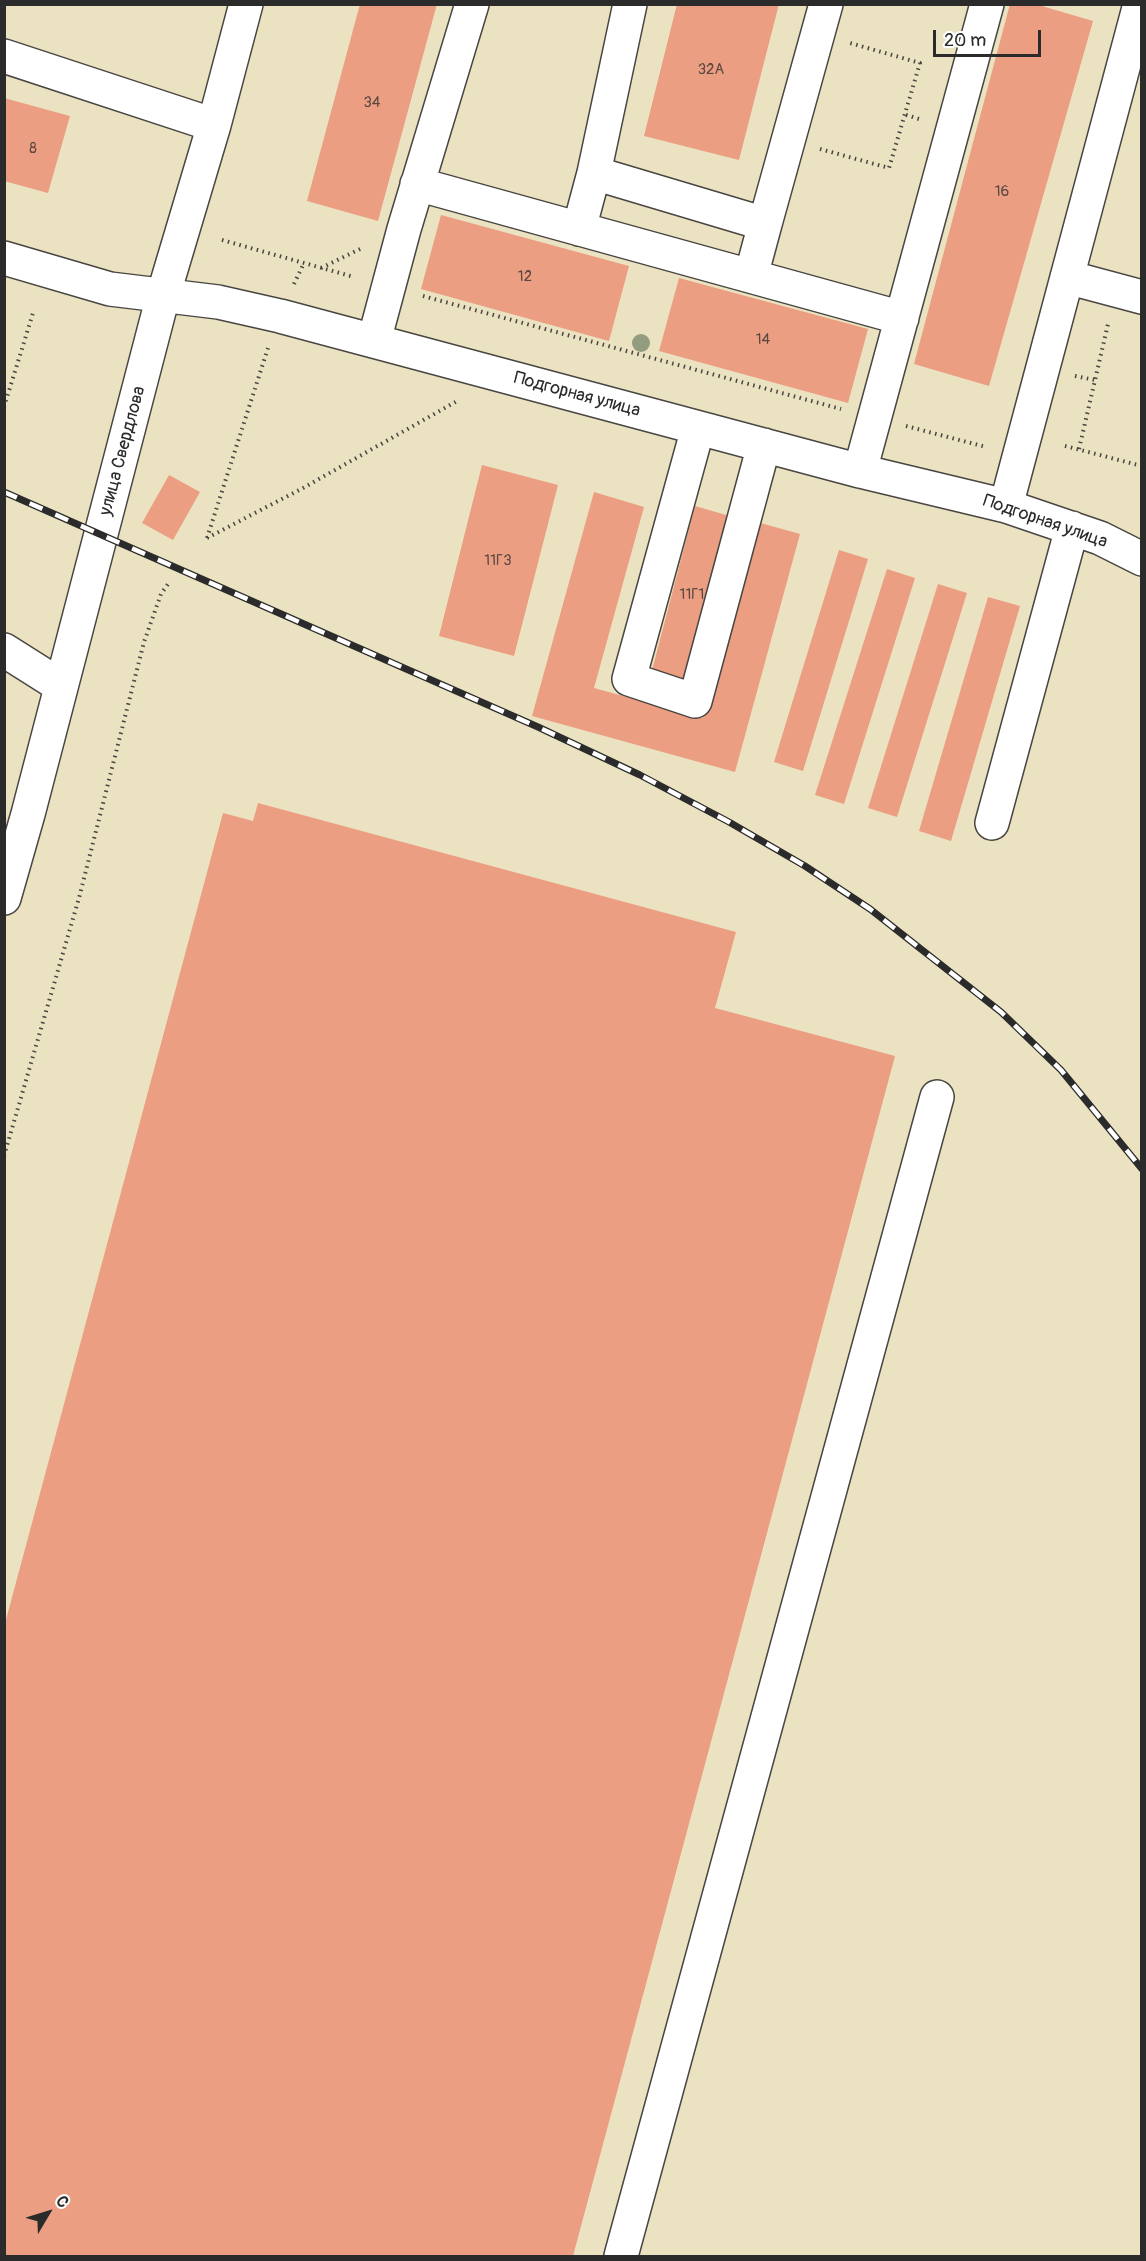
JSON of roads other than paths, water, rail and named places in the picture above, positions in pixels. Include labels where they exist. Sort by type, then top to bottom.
[{"type":"street","name":"улица Свердлова","points":[[4,898],[164,296],[214,125],[246,4]]},
{"type":"street","points":[[374,341],[417,184],[472,4]]},
{"type":"street","points":[[579,229],[594,173],[630,4]]},
{"type":"street","points":[[860,471],[987,4]]},
{"type":"street","points":[[1006,506],[1140,4]]},
{"type":"street","points":[[751,276],[822,19]]},
{"type":"street","points":[[4,56],[214,125]]},
{"type":"street","points":[[594,173],[765,224]]},
{"type":"street","points":[[417,184],[902,318]]},
{"type":"street","name":"Подгорная улица","points":[[4,258],[110,289],[218,302],[260,311],[764,446],[1006,506],[1100,538],[1142,559]]},
{"type":"street","points":[[1067,277],[1129,293]]},
{"type":"street","points":[[698,428],[629,679],[695,701],[764,446]]},
{"type":"street","points":[[992,823],[1072,528]]},
{"type":"street","points":[[4,650],[61,686]]},
{"type":"street","points":[[621,2256],[937,1097]]},
{"type":"railway","points":[[4,492],[538,727],[640,775],[729,822],[805,866],[870,909],[1001,1012],[1061,1070],[1142,1169]]}]
